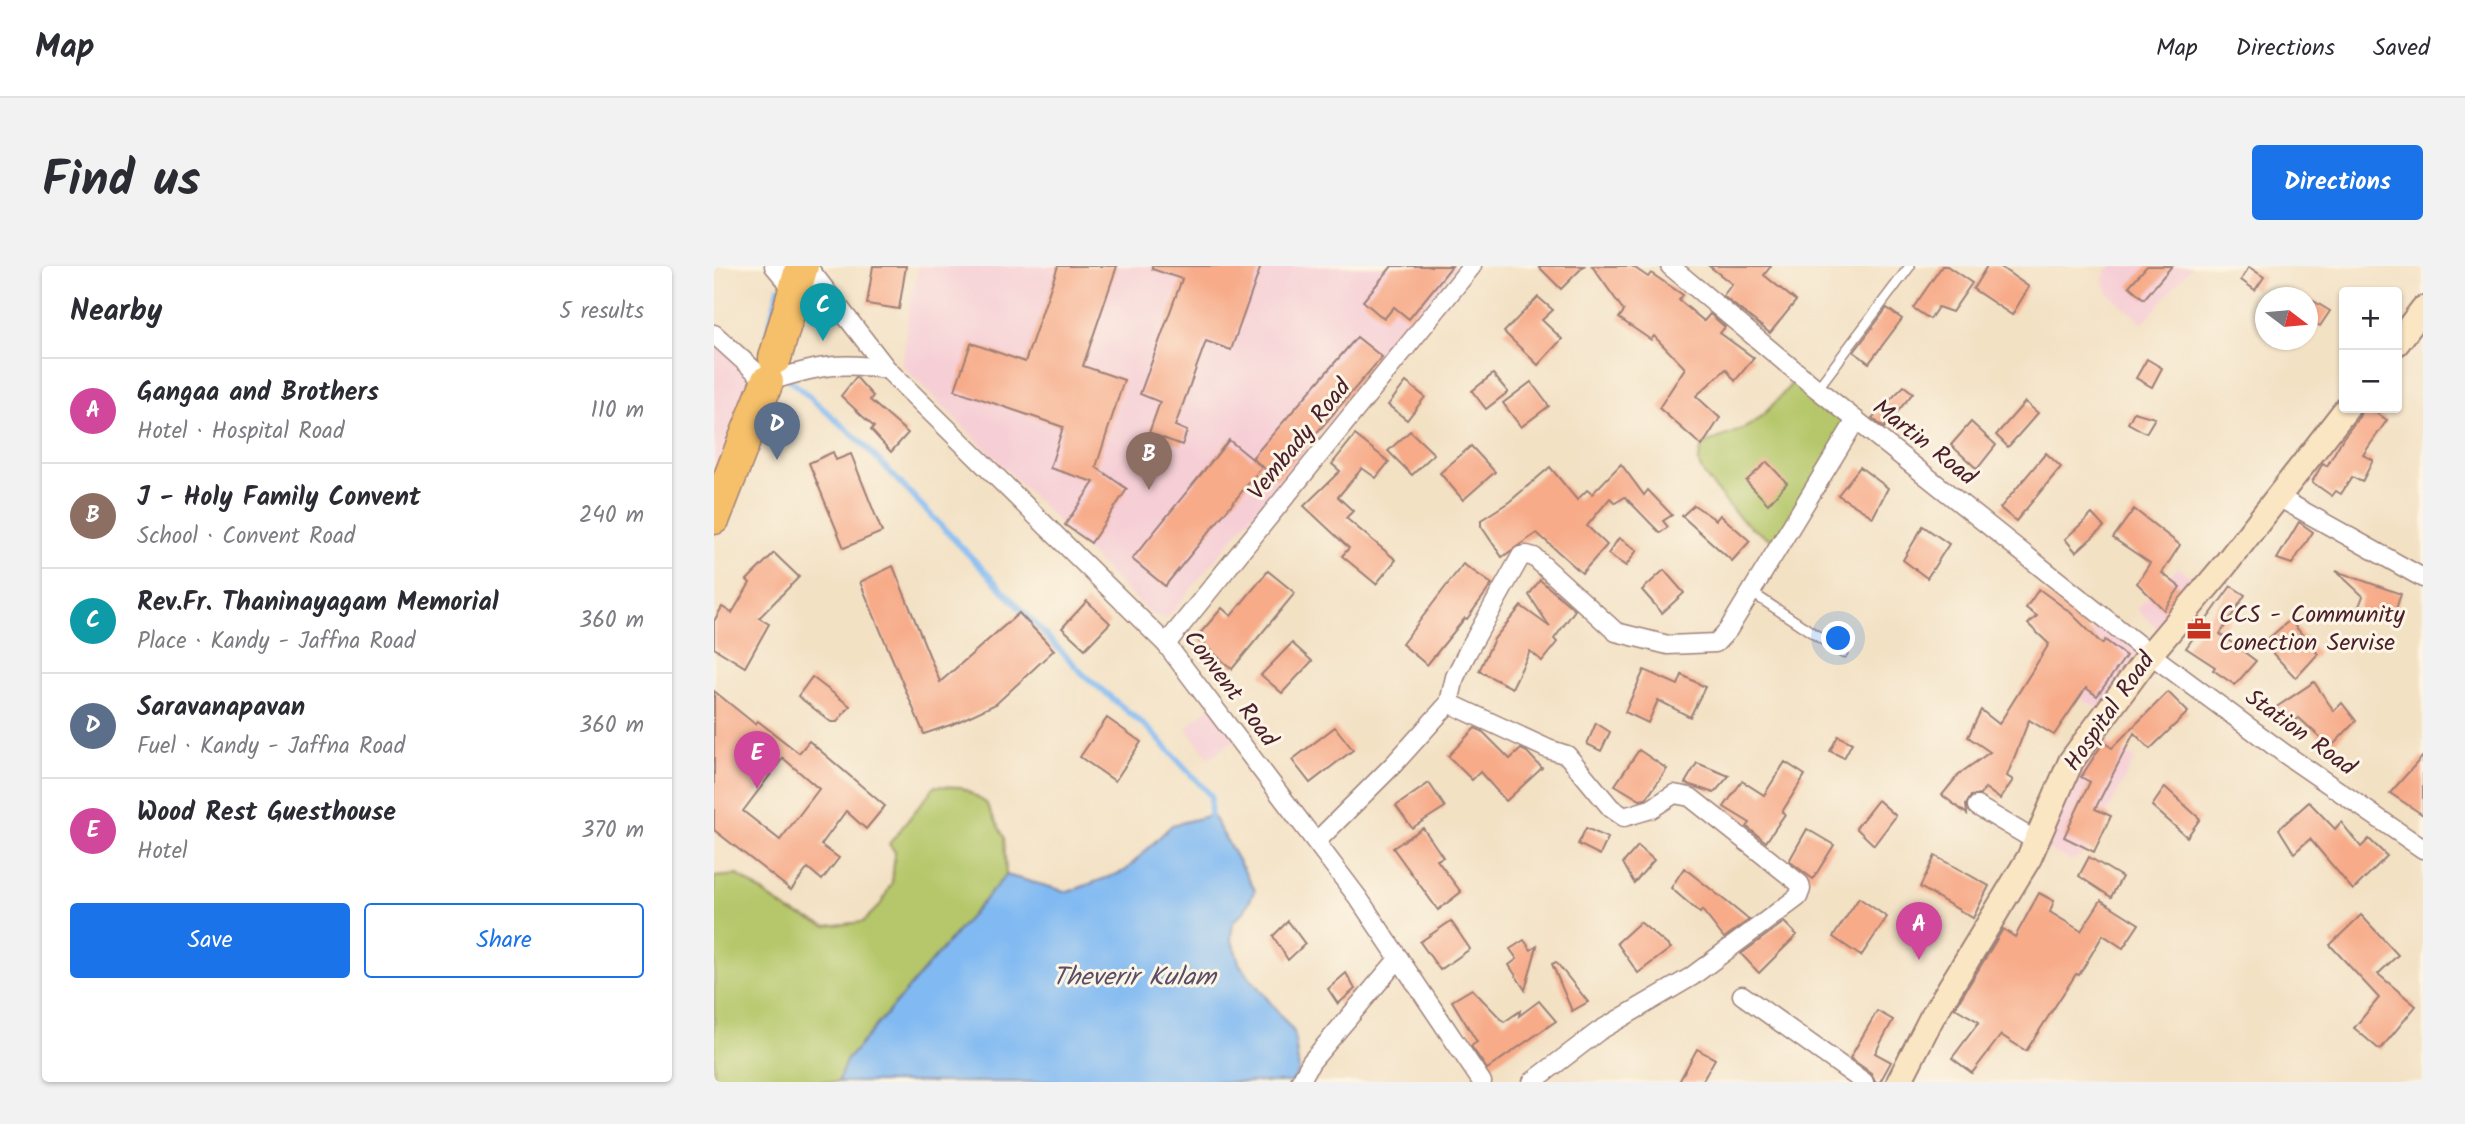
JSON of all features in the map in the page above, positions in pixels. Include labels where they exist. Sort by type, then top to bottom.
[{"type":"highway","points":[[714,518],[771,370],[801,274]]},
{"type":"street","name":"Convent Road","points":[[774,266],[801,274],[887,369],[1166,644],[1359,899],[1482,1082]]},
{"type":"street","name":"Vembady Road","points":[[1166,644],[1472,266]]},
{"type":"street","name":"Martin Road","points":[[1670,266],[1817,389],[2150,654]]},
{"type":"street","points":[[2402,336],[2423,309]]},
{"type":"street","points":[[714,334],[771,370],[856,363],[887,369]]},
{"type":"street","name":"Hospital Road","points":[[1905,1079],[1931,1019],[2029,858],[2071,761],[2150,654],[2221,570],[2343,413]]},
{"type":"street","points":[[1316,842],[1450,703],[1455,677],[1468,650],[1521,556],[1534,558],[1616,632],[1668,645],[1717,643],[1728,630],[1856,420]]},
{"type":"street","points":[[2278,497],[2423,578]]},
{"type":"street","name":"Station Road","points":[[2150,654],[2285,754],[2423,849]]},
{"type":"street","points":[[1450,703],[1548,750],[1567,755],[1611,808],[1624,817],[1651,809],[1674,794],[1690,797],[1800,884],[1798,897],[1691,977],[1599,1031],[1532,1082]]},
{"type":"street","points":[[1977,806],[2036,841]]},
{"type":"street","points":[[1300,1082],[1311,1062],[1399,958]]},
{"type":"street","points":[[1742,995],[1864,1082]]},
{"type":"lane","points":[[1817,389],[1910,266]]},
{"type":"lane","points":[[1751,592],[1843,653]]},
{"type":"shaded area","points":[[919,266],[1457,266],[1167,618],[1151,615],[902,365],[910,300]]},
{"type":"shaded area","points":[[2109,266],[2192,266],[2143,323],[2109,294],[2103,279]]},
{"type":"shaded area","points":[[714,334],[767,382],[714,518]]},
{"type":"shaded area","points":[[2178,567],[2205,588],[2164,635],[2137,609]]},
{"type":"shaded area","points":[[2103,617],[2150,654],[2106,713],[2072,690],[2079,647]]},
{"type":"shaded area","points":[[1212,705],[1237,738],[1209,759],[1186,728]]},
{"type":"shaded area","points":[[2091,733],[2135,758],[2089,849],[2077,859],[2070,860],[2036,841]]},
{"type":"green space","points":[[1800,375],[1856,420],[1781,543],[1751,527],[1735,512],[1703,472],[1699,459],[1702,446],[1753,423]]},
{"type":"green space","points":[[935,786],[961,787],[986,803],[1004,837],[1006,875],[846,1061],[838,1082],[714,1082],[714,877],[738,875],[789,911],[826,926],[863,922],[881,904],[892,882],[895,852],[889,844]]},
{"type":"water","name":"Theverir Kulam","points":[[1212,815],[1255,890],[1244,912],[1233,922],[1231,938],[1240,965],[1294,1032],[1299,1071],[1292,1082],[838,1082],[846,1061],[1006,875],[1068,892],[1125,871],[1172,825]]},
{"type":"building","points":[[873,266],[906,266],[899,309],[867,304]]},
{"type":"building","points":[[1058,266],[1117,266],[1083,366],[1124,380],[1096,467],[1127,489],[1091,543],[1065,525],[1094,482],[1050,468],[1063,427],[955,390],[971,343],[1025,362]]},
{"type":"building","points":[[1152,266],[1261,266],[1231,350],[1206,341],[1175,426],[1187,431],[1182,445],[1149,433],[1160,402],[1140,394],[1182,279],[1152,269]]},
{"type":"building","points":[[1392,266],[1452,266],[1409,319],[1394,307],[1384,319],[1363,301]]},
{"type":"building","points":[[1538,266],[1584,266],[1561,289]]},
{"type":"building","points":[[1592,266],[1632,266],[1648,277],[1651,273],[1683,295],[1679,300],[1704,321],[1710,314],[1725,327],[1720,333],[1754,358],[1735,381],[1726,369],[1696,396],[1720,418],[1702,446],[1659,408],[1685,368],[1654,336],[1651,340],[1619,318],[1624,311]]},
{"type":"building","points":[[1709,266],[1771,266],[1764,275],[1796,301],[1770,333],[1723,296],[1732,284]]},
{"type":"building","points":[[1942,266],[1947,266],[1972,283],[1952,312],[1938,307],[1930,319],[1913,308]]},
{"type":"building","points":[[1987,266],[1999,266],[2029,287],[2012,315],[1973,289]]},
{"type":"building","points":[[2147,266],[2172,266],[2144,299],[2129,286]]},
{"type":"building","points":[[2249,267],[2264,277],[2255,290],[2241,280]]},
{"type":"building","points":[[1538,297],[1553,310],[1542,320],[1562,339],[1538,365],[1504,332]]},
{"type":"building","points":[[2318,304],[2330,311],[2320,326],[2318,325]]},
{"type":"building","points":[[1887,308],[1902,319],[1869,363],[1854,352]]},
{"type":"building","points":[[1357,337],[1382,357],[1277,479],[1252,458]]},
{"type":"building","points":[[2147,359],[2162,368],[2152,387],[2136,378]]},
{"type":"building","points":[[1493,374],[1508,392],[1486,409],[1472,391]]},
{"type":"building","points":[[856,377],[873,396],[870,400],[908,433],[891,452],[871,430],[874,427],[841,396]]},
{"type":"building","points":[[1406,382],[1425,397],[1407,420],[1388,405]]},
{"type":"building","points":[[1531,382],[1549,406],[1521,427],[1503,403]]},
{"type":"building","points":[[1904,386],[1913,393],[1884,428],[1872,418]]},
{"type":"building","points":[[2025,402],[2038,413],[2008,447],[1996,435]]},
{"type":"building","points":[[2134,412],[2155,418],[2146,433],[2128,423]]},
{"type":"building","points":[[2360,413],[2376,413],[2387,420],[2363,455],[2373,460],[2362,482],[2352,477],[2341,494],[2336,491],[2332,496],[2312,482],[2323,463],[2327,466]]},
{"type":"building","points":[[1971,422],[1996,445],[1977,469],[1951,445]]},
{"type":"building","points":[[1410,431],[1434,454],[1412,475],[1388,451]]},
{"type":"building","points":[[1355,435],[1389,462],[1376,478],[1362,468],[1338,497],[1353,511],[1346,518],[1396,560],[1376,584],[1342,556],[1349,548],[1304,506],[1340,471],[1332,464]]},
{"type":"building","points":[[1229,440],[1262,467],[1165,586],[1132,559]]},
{"type":"building","points":[[1471,446],[1495,472],[1463,500],[1440,473]]},
{"type":"building","points":[[833,452],[836,460],[851,454],[882,532],[844,548],[809,463]]},
{"type":"building","points":[[2046,453],[2061,467],[2016,521],[2000,508]]},
{"type":"building","points":[[1767,462],[1787,483],[1768,504],[1746,481]]},
{"type":"building","points":[[1621,464],[1644,495],[1648,490],[1672,515],[1663,521],[1668,527],[1660,533],[1625,497],[1615,503],[1610,498],[1587,526],[1607,545],[1582,573],[1537,533],[1502,557],[1481,526],[1481,520],[1509,502],[1550,467],[1577,500],[1587,490],[1592,494]]},
{"type":"building","points":[[1860,467],[1888,488],[1873,517],[1838,495]]},
{"type":"building","points":[[1694,505],[1716,520],[1720,515],[1750,541],[1732,561],[1682,516]]},
{"type":"building","points":[[2134,509],[2180,545],[2162,573],[2180,587],[2164,610],[2137,583],[2150,563],[2113,538]]},
{"type":"building","points":[[2092,514],[2104,527],[2076,552],[2065,539]]},
{"type":"building","points":[[2299,522],[2313,532],[2292,564],[2277,559]]},
{"type":"building","points":[[1923,526],[1949,544],[1927,578],[1903,560]]},
{"type":"building","points":[[1619,538],[1637,550],[1626,566],[1608,554]]},
{"type":"building","points":[[774,553],[799,577],[759,618],[769,624],[745,667],[714,648],[714,621],[722,607],[732,613],[750,583],[747,580]]},
{"type":"building","points":[[1463,564],[1492,584],[1467,619],[1465,618],[1427,665],[1402,644]]},
{"type":"building","points":[[893,566],[940,682],[1019,613],[1054,650],[996,704],[924,734],[860,582]]},
{"type":"building","points":[[1664,570],[1684,593],[1662,613],[1642,590]]},
{"type":"building","points":[[1268,571],[1295,593],[1232,669],[1196,638],[1222,608],[1231,616]]},
{"type":"building","points":[[2336,571],[2401,594],[2392,621],[2358,609],[2363,596]]},
{"type":"building","points":[[1540,580],[1575,610],[1554,639],[1557,642],[1542,661],[1530,651],[1512,688],[1479,671],[1494,639],[1521,606],[1550,627],[1529,595]]},
{"type":"building","points":[[2231,586],[2245,595],[2220,634],[2256,661],[2235,685],[2213,670],[2215,667],[2186,648]]},
{"type":"building","points":[[2039,589],[2070,612],[2102,644],[2105,640],[2126,656],[2097,696],[2086,688],[2054,735],[2029,720],[2007,776],[2013,780],[2000,799],[1985,788],[1980,795],[1971,796],[1966,805],[1967,814],[1942,795],[1959,774],[1990,752],[1968,737],[1981,710],[1999,724],[2049,644],[2028,624],[2037,616],[2026,608]]},
{"type":"building","points":[[1087,601],[1110,623],[1085,649],[1062,628]]},
{"type":"building","points":[[2290,620],[2318,654],[2296,678],[2263,643]]},
{"type":"building","points":[[1292,643],[1312,661],[1282,693],[1261,675]]},
{"type":"building","points":[[1644,670],[1678,685],[1682,675],[1705,687],[1690,717],[1658,700],[1648,723],[1625,712]]},
{"type":"building","points":[[812,677],[850,706],[837,722],[831,722],[798,696]]},
{"type":"building","points":[[2314,682],[2334,711],[2342,703],[2356,721],[2331,747],[2299,718],[2286,726],[2275,708]]},
{"type":"building","points":[[714,691],[755,724],[758,721],[799,753],[809,741],[885,806],[866,829],[846,811],[821,845],[839,858],[822,880],[808,868],[791,890],[714,830]],"holes":[[[783,758],[819,789],[780,840],[743,811]]]},
{"type":"building","points":[[2168,692],[2188,712],[2150,749],[2134,733],[2095,809],[2111,816],[2094,852],[2064,837],[2090,782],[2081,777],[2103,742],[2112,748]]},
{"type":"building","points":[[1107,718],[1141,742],[1115,781],[1080,757]]},
{"type":"building","points":[[1596,723],[1610,732],[1601,751],[1587,744]]},
{"type":"building","points":[[1335,727],[1353,750],[1310,783],[1292,760]]},
{"type":"building","points":[[1475,728],[1482,731],[1510,759],[1521,749],[1542,768],[1506,801],[1480,772],[1472,780],[1448,756]]},
{"type":"building","points":[[1838,736],[1852,743],[1844,758],[1830,751]]},
{"type":"building","points":[[1639,750],[1667,769],[1646,799],[1640,800],[1615,785]]},
{"type":"building","points":[[2423,756],[2423,815],[2390,793]]},
{"type":"building","points":[[1785,762],[1805,775],[1782,812],[1785,814],[1766,842],[1747,827],[1750,823],[1724,807],[1742,781],[1764,795]]},
{"type":"building","points":[[1697,763],[1729,776],[1714,793],[1685,783]]},
{"type":"building","points":[[1429,783],[1445,807],[1412,828],[1396,806]]},
{"type":"building","points":[[2165,787],[2200,819],[2187,837],[2152,806]]},
{"type":"building","points":[[1878,800],[1896,816],[1874,845],[1856,828]]},
{"type":"building","points":[[2309,802],[2335,829],[2341,822],[2361,847],[2369,839],[2387,856],[2353,890],[2310,839],[2294,853],[2279,829]]},
{"type":"building","points":[[1423,828],[1443,857],[1437,860],[1461,892],[1438,910],[1393,848]]},
{"type":"building","points":[[1586,828],[1608,838],[1600,855],[1578,844]]},
{"type":"building","points":[[1807,829],[1834,845],[1813,879],[1789,861]]},
{"type":"building","points":[[1638,846],[1654,860],[1634,883],[1623,863]]},
{"type":"building","points":[[1935,856],[1989,886],[1973,918],[1920,887]]},
{"type":"building","points":[[2089,857],[2122,877],[2111,897],[2079,876]]},
{"type":"building","points":[[1684,868],[1749,920],[1724,938],[1702,910],[1700,913],[1671,888]]},
{"type":"building","points":[[2039,893],[2054,901],[2050,912],[2081,931],[2101,900],[2139,924],[2123,948],[2103,935],[2079,975],[2076,974],[2026,1051],[2001,1035],[1972,1073],[1952,1058],[1979,1022],[1955,1008],[2003,929],[2015,937]]},
{"type":"building","points":[[1859,898],[1887,917],[1861,956],[1833,937]]},
{"type":"building","points":[[2361,915],[2398,955],[2378,974],[2416,1006],[2380,1050],[2354,1028],[2379,998],[2330,945]]},
{"type":"building","points":[[1288,921],[1305,944],[1288,960],[1273,936]]},
{"type":"building","points":[[1451,921],[1470,949],[1440,970],[1420,942]]},
{"type":"building","points":[[1640,922],[1671,948],[1638,973],[1617,943]]},
{"type":"building","points":[[1784,922],[1797,935],[1759,973],[1741,954]]},
{"type":"building","points":[[1524,940],[1531,950],[1537,946],[1525,990],[1509,965],[1517,959],[1510,949]]},
{"type":"building","points":[[1556,962],[1588,1002],[1572,1011],[1552,964]]},
{"type":"building","points":[[1346,973],[1355,989],[1338,1004],[1328,989]]},
{"type":"building","points":[[1472,989],[1504,1022],[1520,1011],[1519,1016],[1539,1001],[1556,1021],[1487,1069],[1471,1046],[1477,1042],[1452,1001]]},
{"type":"building","points":[[1877,1011],[1893,1020],[1875,1053],[1891,1062],[1880,1082],[1875,1082],[1871,1073],[1850,1058]]},
{"type":"building","points":[[1697,1049],[1715,1059],[1702,1082],[1679,1082]]},
{"type":"waterway","points":[[767,335],[779,288]]},
{"type":"waterway","points":[[789,379],[861,442],[1084,675],[1150,730],[1211,796],[1210,821]]},
{"type":"place","name":"Rev.Fr. Thaninayagam Memorial","points":[[823,341]]},
{"type":"place","name":"Saravanapavan","points":[[777,460]]},
{"type":"place","name":"J - Holy Family Convent","points":[[1149,490]]},
{"type":"place","name":"CCS - Community Conection Servise","points":[[2199,629]]},
{"type":"place","name":"Wood Rest Guesthouse","points":[[757,789]]},
{"type":"place","name":"Gangaa and Brothers","points":[[1919,960]]}]
